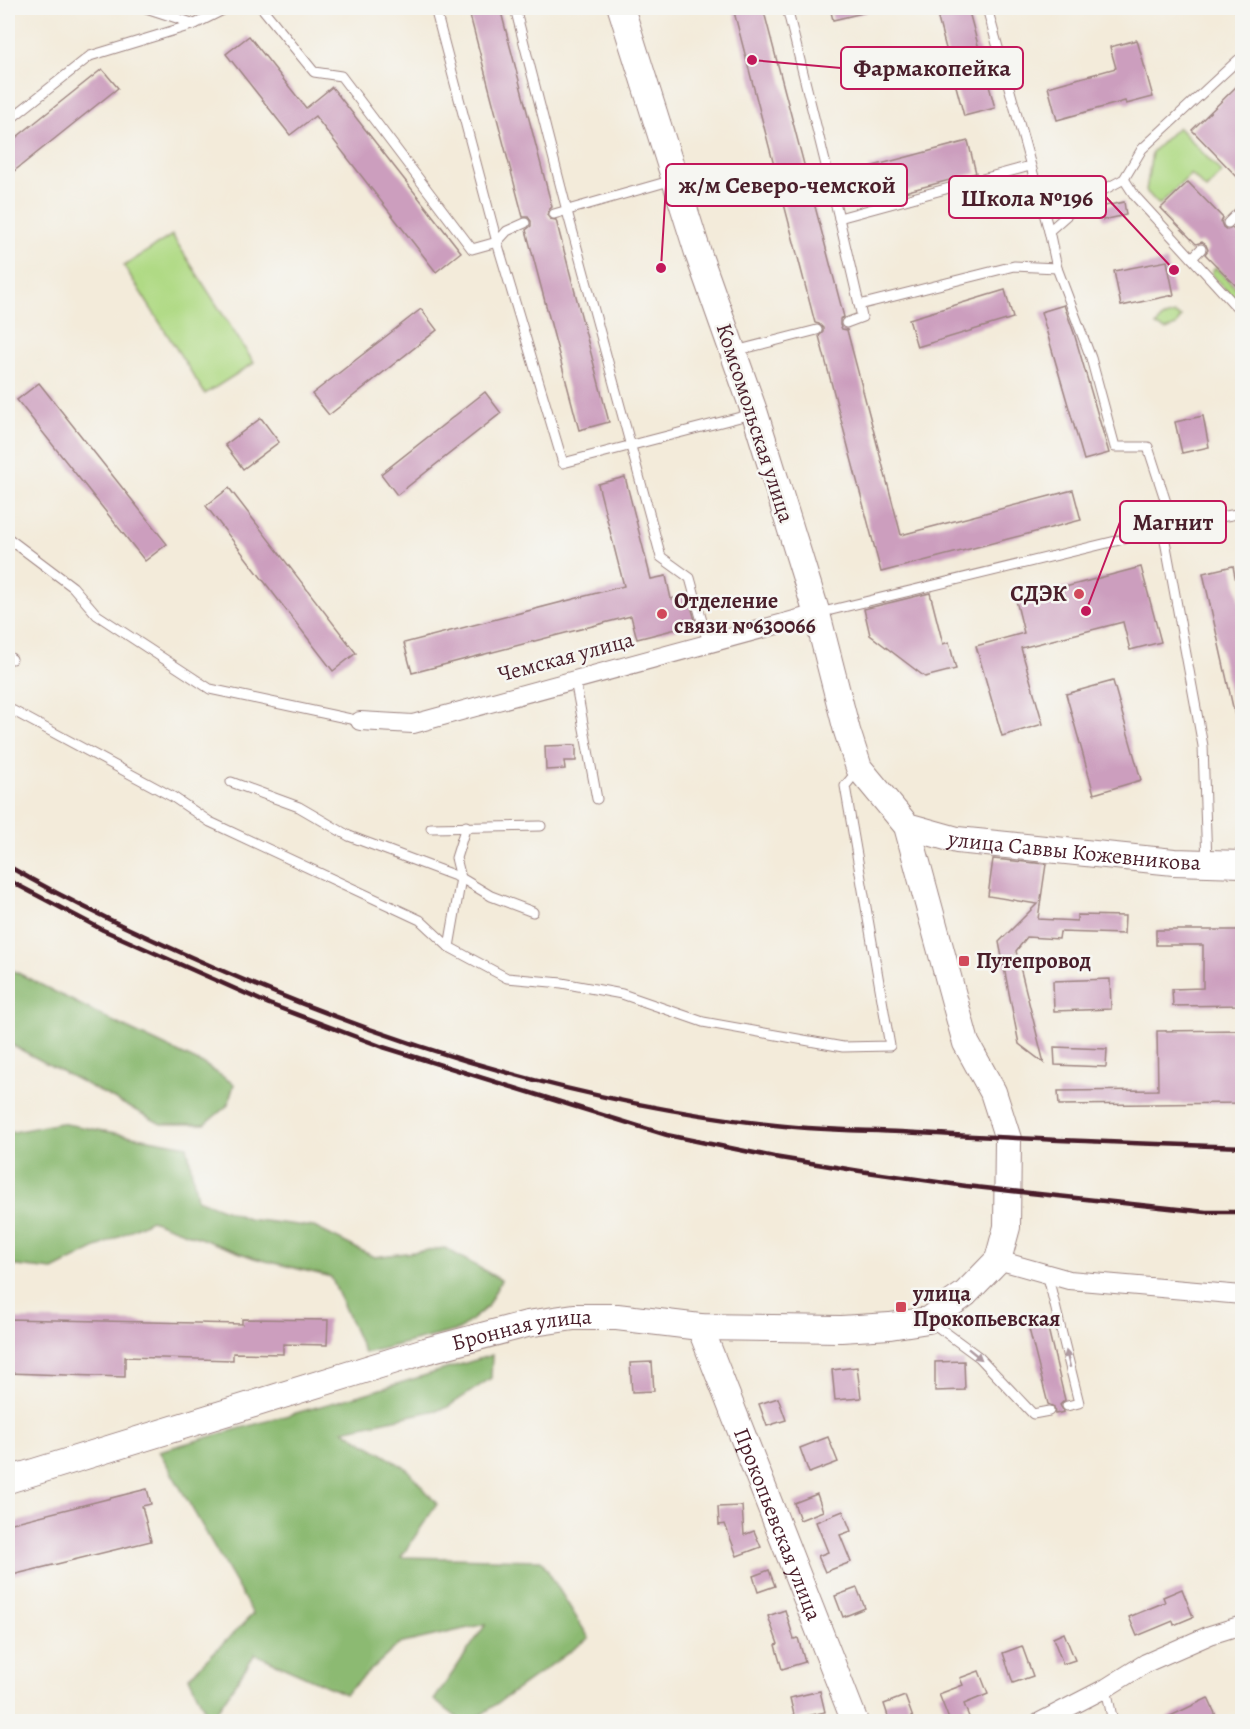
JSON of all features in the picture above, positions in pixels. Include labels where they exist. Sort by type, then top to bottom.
[{"type":"main road","name":"Комсомольская улица","points":[[621,8],[699,256],[754,414],[817,614],[847,731],[859,768],[907,826]]},
{"type":"main road","name":"улица Саввы Кожевникова","points":[[907,826],[957,840],[1163,860],[1242,864]]},
{"type":"main road","name":"Бронная улица","points":[[8,1480],[425,1351],[527,1324],[574,1317],[618,1317],[700,1327],[841,1329],[890,1326],[928,1320],[965,1294],[998,1260],[1007,1227],[1008,1139],[993,1092],[966,1043],[907,826]]},
{"type":"main road","name":"Прокопьевская улица","points":[[700,1327],[855,1722]]},
{"type":"street","name":"Чемская улица","points":[[360,721],[413,723],[817,614]]},
{"type":"street","points":[[998,1260],[1069,1280],[1242,1295]]},
{"type":"street","points":[[1040,1722],[1106,1688],[1146,1664],[1210,1635],[1242,1625]]},
{"type":"lane","points":[[146,8],[195,24]]},
{"type":"lane","points":[[8,121],[90,56],[195,24],[227,8]]},
{"type":"lane","points":[[262,8],[314,72],[340,76],[472,249],[497,242],[507,231],[525,223]]},
{"type":"lane","points":[[435,8],[497,242],[563,463],[754,414]]},
{"type":"lane","points":[[515,8],[567,211],[661,557],[690,578],[708,644]]},
{"type":"lane","points":[[787,8],[862,317],[846,323]]},
{"type":"lane","points":[[987,8],[1049,231],[1057,268],[1091,358],[1114,447],[1148,447],[1174,527]]},
{"type":"lane","points":[[1049,231],[1083,201],[1124,179],[1142,149],[1238,60],[1242,64]]},
{"type":"lane","points":[[839,218],[1030,166]]},
{"type":"lane","points":[[554,214],[675,179]]},
{"type":"lane","points":[[1124,179],[1135,196],[1236,306],[1242,305]]},
{"type":"lane","points":[[1228,223],[1242,210]]},
{"type":"lane","points":[[1192,258],[1201,249]]},
{"type":"lane","points":[[859,305],[1014,266],[1057,268]]},
{"type":"lane","points":[[733,352],[817,330]]},
{"type":"lane","points":[[817,614],[1174,527],[1242,513]]},
{"type":"lane","points":[[1163,530],[1203,746],[1207,863]]},
{"type":"lane","points":[[8,538],[73,587],[97,615],[210,689],[360,721]]},
{"type":"lane","points":[[575,680],[597,799]]},
{"type":"lane","points":[[8,708],[173,797],[210,822],[420,920],[449,947],[507,978],[622,994],[704,1022],[843,1047],[890,1046],[845,786],[859,768]]},
{"type":"lane","points":[[231,782],[299,807],[349,836],[461,878],[491,896],[533,912]]},
{"type":"lane","points":[[449,947],[461,878],[456,858],[466,826]]},
{"type":"lane","points":[[431,828],[542,826]]},
{"type":"lane","points":[[1047,1273],[1079,1403],[1067,1406]]},
{"type":"lane","points":[[928,1320],[979,1357],[1033,1414],[1049,1411]]},
{"type":"lane","points":[[1106,1688],[1113,1722]]},
{"type":"green space","points":[[1178,127],[1222,173],[1206,189],[1191,174],[1159,205],[1146,191],[1152,152]]},
{"type":"green space","points":[[172,235],[254,363],[205,394],[124,266]]},
{"type":"green space","points":[[1216,268],[1242,292],[1242,301],[1237,302],[1212,275],[1212,271]]},
{"type":"green space","points":[[1174,314],[1181,317],[1176,326],[1166,330],[1156,326],[1162,318]]},
{"type":"green space","points":[[8,968],[205,1065],[234,1084],[228,1105],[205,1124],[161,1124],[8,1043]]},
{"type":"green space","points":[[60,1123],[187,1146],[197,1199],[248,1219],[314,1227],[374,1257],[445,1248],[501,1280],[487,1307],[459,1330],[364,1353],[331,1277],[254,1258],[151,1220],[53,1270],[8,1265],[8,1133]]},
{"type":"green space","points":[[492,1355],[491,1378],[446,1408],[343,1430],[407,1469],[437,1504],[401,1557],[541,1560],[589,1638],[471,1722],[462,1721],[434,1700],[486,1624],[399,1644],[345,1694],[255,1654],[210,1721],[189,1677],[253,1614],[159,1451],[364,1394]]},
{"type":"building","points":[[468,8],[500,8],[552,207],[547,215],[550,219],[556,220],[609,422],[579,430],[526,230],[531,226],[531,221],[528,217],[523,217]]},
{"type":"building","points":[[733,8],[763,8],[844,317],[840,319],[840,325],[842,329],[847,330],[901,535],[1073,490],[1081,520],[881,572],[819,336],[823,328],[815,323]]},
{"type":"building","points":[[830,8],[866,8],[867,12],[833,20]]},
{"type":"building","points":[[968,8],[995,108],[964,116],[937,15]]},
{"type":"building","points":[[249,36],[306,108],[332,87],[461,252],[436,272],[315,116],[290,135],[226,54]]},
{"type":"building","points":[[1137,40],[1153,97],[1126,104],[1125,101],[1057,120],[1048,87],[1116,68],[1110,47]]},
{"type":"building","points":[[102,69],[118,88],[8,176],[8,144]]},
{"type":"building","points":[[1242,81],[1242,182],[1192,130]]},
{"type":"building","points":[[968,141],[976,173],[878,199],[869,167]]},
{"type":"building","points":[[1188,182],[1223,218],[1221,222],[1223,227],[1227,230],[1232,228],[1242,238],[1242,292],[1205,254],[1208,250],[1206,245],[1202,242],[1196,244],[1161,208]]},
{"type":"building","points":[[1124,202],[1126,215],[1103,220],[1100,207]]},
{"type":"building","points":[[1167,261],[1174,295],[1121,306],[1114,271]]},
{"type":"building","points":[[1005,290],[1013,318],[917,347],[909,319]]},
{"type":"building","points":[[1064,305],[1109,453],[1084,460],[1041,312]]},
{"type":"building","points":[[421,309],[437,330],[329,415],[312,394]]},
{"type":"building","points":[[39,383],[167,544],[145,561],[17,400]]},
{"type":"building","points":[[485,392],[501,413],[397,495],[381,474]]},
{"type":"building","points":[[1203,416],[1209,447],[1182,453],[1175,422]]},
{"type":"building","points":[[261,418],[279,442],[243,469],[225,445]]},
{"type":"building","points":[[625,477],[651,579],[666,576],[671,599],[688,595],[696,624],[637,639],[631,616],[412,673],[404,643],[624,586],[598,484]]},
{"type":"building","points":[[229,488],[356,653],[333,671],[206,506]]},
{"type":"building","points":[[1233,566],[1242,613],[1242,724],[1237,725],[1203,573]]},
{"type":"building","points":[[1141,567],[1161,642],[1130,650],[1123,622],[1021,648],[1043,724],[1002,736],[976,646],[1024,633],[1016,600]]},
{"type":"building","points":[[930,593],[943,644],[949,642],[956,669],[925,677],[870,635],[864,609]]},
{"type":"building","points":[[1113,681],[1141,780],[1094,794],[1066,694]]},
{"type":"building","points":[[576,745],[576,761],[564,761],[565,769],[546,770],[545,746]]},
{"type":"building","points":[[993,859],[1046,864],[1038,919],[1077,921],[1077,915],[1125,916],[1124,934],[1060,932],[1059,939],[1027,937],[1016,951],[1044,1063],[1019,1044],[999,942],[1037,904],[988,896]]},
{"type":"building","points":[[1156,930],[1242,930],[1242,1005],[1173,1006],[1172,989],[1203,988],[1203,945],[1156,945]]},
{"type":"building","points":[[1110,979],[1111,1009],[1054,1011],[1053,981]]},
{"type":"building","points":[[1242,1030],[1242,1103],[1059,1105],[1058,1091],[1158,1090],[1157,1031]]},
{"type":"building","points":[[1054,1047],[1107,1049],[1106,1067],[1055,1065]]},
{"type":"building","points":[[8,1319],[242,1324],[242,1319],[328,1320],[327,1345],[283,1344],[283,1354],[233,1353],[233,1360],[125,1357],[125,1377],[8,1373]]},
{"type":"building","points":[[1046,1320],[1065,1400],[1060,1405],[1064,1412],[1055,1414],[1054,1407],[1048,1404],[1028,1325]]},
{"type":"building","points":[[964,1361],[965,1390],[935,1391],[935,1362]]},
{"type":"building","points":[[652,1362],[654,1391],[632,1392],[630,1363]]},
{"type":"building","points":[[857,1367],[861,1398],[835,1400],[832,1370]]},
{"type":"building","points":[[778,1398],[786,1420],[767,1426],[759,1404]]},
{"type":"building","points":[[828,1437],[838,1462],[809,1473],[800,1448]]},
{"type":"building","points":[[147,1489],[151,1504],[142,1506],[151,1541],[8,1576],[8,1524]]},
{"type":"building","points":[[817,1494],[823,1511],[800,1520],[794,1503]]},
{"type":"building","points":[[742,1506],[744,1535],[754,1531],[761,1547],[737,1556],[725,1524],[719,1525],[718,1507]]},
{"type":"building","points":[[843,1511],[851,1531],[840,1535],[851,1562],[825,1572],[818,1556],[828,1552],[816,1522]]},
{"type":"building","points":[[769,1570],[775,1586],[758,1592],[753,1576]]},
{"type":"building","points":[[857,1588],[865,1608],[843,1617],[835,1596]]},
{"type":"building","points":[[1182,1589],[1193,1617],[1174,1625],[1173,1621],[1137,1636],[1129,1617],[1165,1602],[1163,1597]]},
{"type":"building","points":[[785,1610],[794,1639],[798,1638],[805,1662],[782,1669],[775,1645],[778,1644],[768,1616]]},
{"type":"building","points":[[1064,1633],[1075,1660],[1063,1664],[1053,1638]]},
{"type":"building","points":[[1022,1646],[1033,1676],[1013,1683],[1003,1653]]},
{"type":"building","points":[[979,1671],[988,1694],[964,1704],[971,1722],[950,1722],[939,1694],[963,1685],[960,1678]]},
{"type":"building","points":[[820,1691],[825,1712],[795,1719],[790,1698]]},
{"type":"building","points":[[905,1696],[913,1718],[903,1722],[890,1722],[884,1704]]},
{"type":"building","points":[[1208,1698],[1217,1718],[1209,1722],[1158,1722]]},
{"type":"railway","points":[[8,866],[85,907],[163,944],[282,996],[349,1022],[485,1067],[624,1101],[694,1114],[799,1128],[1242,1147]]},
{"type":"railway","points":[[8,880],[103,930],[269,1004],[383,1047],[667,1135],[774,1157],[966,1186],[1206,1212],[1242,1212]]},
{"type":"place","name":"Фармакопейка","points":[[752,60]]},
{"type":"place","name":"ж/м Северо-чемской","points":[[661,268]]},
{"type":"place","name":"Школа №196","points":[[1174,270]]},
{"type":"place","name":"СДЭК","points":[[1079,594]]},
{"type":"place","name":"Магнит","points":[[1086,611]]},
{"type":"place","name":"Отделение связи №630066","points":[[662,614]]},
{"type":"place","name":"Путепровод","points":[[964,961]]},
{"type":"place","name":"улица Прокопьевская","points":[[901,1307]]}]
